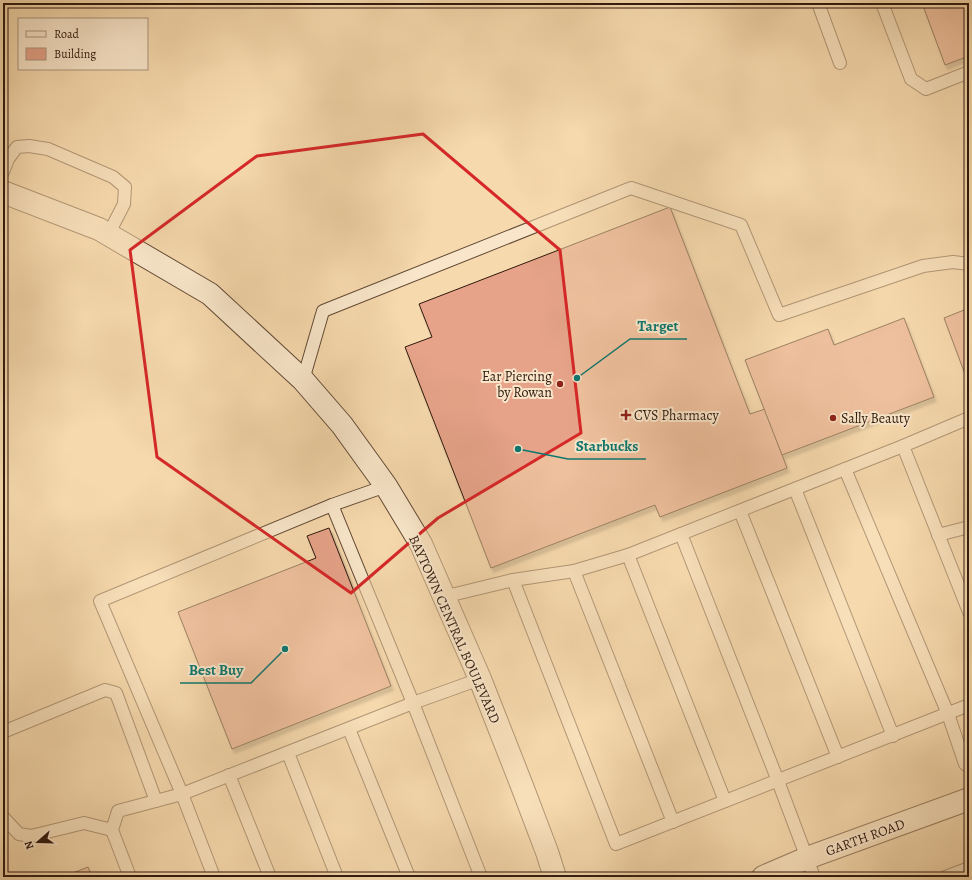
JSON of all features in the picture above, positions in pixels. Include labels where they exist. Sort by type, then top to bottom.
[{"type":"street","name":"BAYTOWN CENTRAL BOULEVARD","points":[[3,192],[98,230],[210,294],[303,380],[342,425],[386,486],[420,544],[480,679],[522,786],[555,877]]},
{"type":"street","name":"GARTH ROAD","points":[[763,877],[811,868],[969,798]]},
{"type":"lane","points":[[818,3],[840,63]]},
{"type":"lane","points":[[882,3],[911,79],[926,89],[969,72]]},
{"type":"lane","points":[[3,172],[8,159],[17,147],[29,146],[48,149],[113,177],[125,187],[124,204],[108,235]]},
{"type":"lane","points":[[303,380],[323,311],[630,188],[741,226],[779,315],[923,266],[953,262],[969,264]]},
{"type":"lane","points":[[444,597],[513,580],[574,571],[628,555],[903,446],[969,418]]},
{"type":"lane","points":[[903,446],[969,612]]},
{"type":"lane","points":[[845,469],[948,714],[965,764],[969,767]]},
{"type":"lane","points":[[214,877],[182,794],[100,601],[332,505],[386,486]]},
{"type":"lane","points":[[795,489],[893,736]]},
{"type":"lane","points":[[332,505],[413,703],[481,877]]},
{"type":"lane","points":[[740,511],[838,757]]},
{"type":"lane","points":[[938,535],[969,527]]},
{"type":"lane","points":[[681,534],[811,868]]},
{"type":"lane","points":[[628,555],[726,801]]},
{"type":"lane","points":[[574,571],[672,822]]},
{"type":"lane","points":[[513,580],[616,844],[969,706]]},
{"type":"lane","points":[[130,877],[112,830],[118,811],[182,794],[413,703],[480,679]]},
{"type":"lane","points":[[3,732],[105,690],[116,693],[156,801]]},
{"type":"lane","points":[[350,728],[409,877]]},
{"type":"lane","points":[[288,753],[337,877]]},
{"type":"lane","points":[[229,775],[270,877]]},
{"type":"lane","points":[[3,817],[19,834],[31,836],[84,823],[112,830]]},
{"type":"lane","points":[[945,877],[969,868]]},
{"type":"highlighted area","points":[[423,134],[560,250],[581,433],[438,518],[351,593],[157,457],[130,250],[257,156]]},
{"type":"building","points":[[922,3],[969,3],[969,56],[945,65]]},
{"type":"building","points":[[670,207],[750,414],[765,409],[787,468],[660,517],[655,505],[491,568],[405,347],[432,337],[419,304]]},
{"type":"building","points":[[969,308],[969,382],[968,382],[944,318]]},
{"type":"building","points":[[904,318],[934,397],[782,455],[745,360],[828,329],[834,345]]},
{"type":"building","points":[[329,528],[391,686],[232,749],[178,612],[316,558],[307,536]]},
{"type":"building","points":[[88,867],[92,877],[63,877]]},
{"type":"place","name":"Target","points":[[577,378]]},
{"type":"place","name":"Ear Piercing by Rowan","points":[[560,384]]},
{"type":"place","name":"CVS Pharmacy","points":[[626,415]]},
{"type":"place","name":"Sally Beauty","points":[[833,418]]},
{"type":"place","name":"Starbucks","points":[[518,449]]},
{"type":"place","name":"Best Buy","points":[[285,649]]}]
